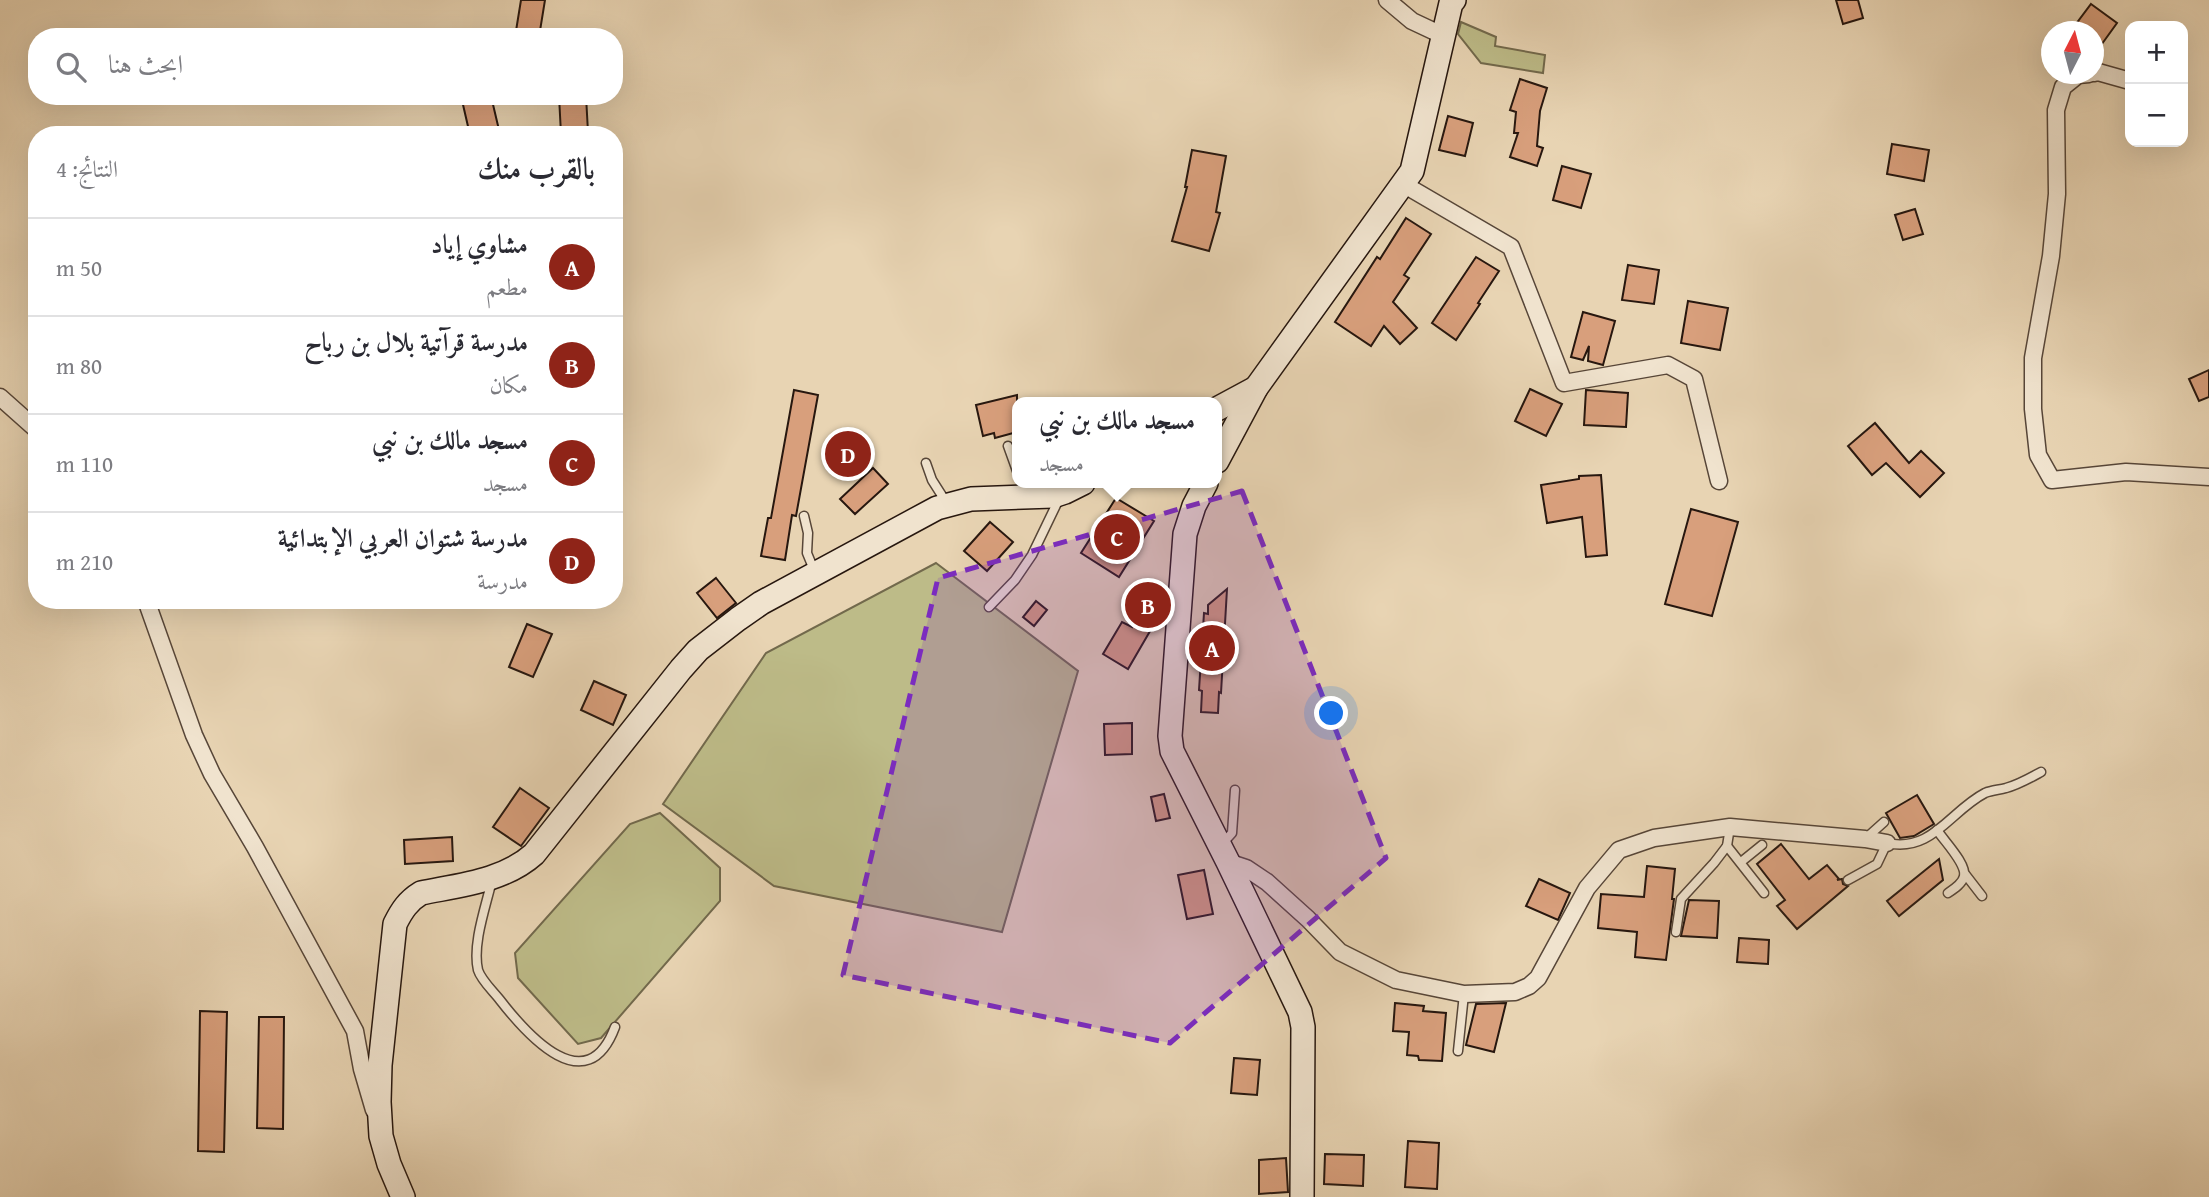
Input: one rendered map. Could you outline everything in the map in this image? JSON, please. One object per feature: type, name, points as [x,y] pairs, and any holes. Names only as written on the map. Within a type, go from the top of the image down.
[{"type":"street","points":[[1387,0],[1412,21],[1444,36]]},
{"type":"street","points":[[1222,452],[1256,388],[1412,171],[1451,3],[1454,0]]},
{"type":"street","points":[[2104,74],[2125,79]]},
{"type":"street","points":[[2067,84],[2063,87],[2056,110],[2057,194],[2051,256],[2033,358],[2033,409],[2038,455],[2052,480],[2126,472],[2209,477]]},
{"type":"street","points":[[1403,184],[1511,247],[1564,383],[1668,365],[1694,379],[1719,481]]},
{"type":"street","points":[[1222,406],[1256,388]]},
{"type":"street","points":[[0,397],[28,422]]},
{"type":"street","points":[[381,1136],[380,1065],[395,924],[410,900],[421,893],[493,877],[522,864],[534,854],[698,650],[761,603],[947,504],[1072,488]]},
{"type":"street","points":[[1203,488],[1185,534],[1170,736],[1172,751],[1300,1012],[1303,1027],[1302,1197]]},
{"type":"street","points":[[149,609],[194,735],[212,774],[355,1031],[362,1069],[389,1164],[403,1197]]},
{"type":"street","points":[[1224,854],[1267,883],[1340,952],[1396,980],[1464,995],[1516,992],[1538,978],[1587,888],[1619,850],[1654,838],[1730,827],[1887,843]]},
{"type":"lane","points":[[1008,446],[1012,457]]},
{"type":"lane","points":[[926,463],[932,480],[947,504]]},
{"type":"lane","points":[[989,607],[1015,580],[1072,488]]},
{"type":"lane","points":[[804,516],[808,533],[807,553],[816,573]]},
{"type":"lane","points":[[1848,880],[1877,864],[1887,843],[1905,846],[1914,844],[1937,830],[1977,797],[1988,791],[2007,788],[2041,772]]},
{"type":"lane","points":[[1224,854],[1232,834],[1235,790]]},
{"type":"lane","points":[[1865,839],[1884,822]]},
{"type":"lane","points":[[1676,932],[1681,899],[1727,846],[1730,827]]},
{"type":"lane","points":[[1937,830],[1963,866],[1965,874],[1964,880],[1948,893]]},
{"type":"lane","points":[[1741,862],[1762,845]]},
{"type":"lane","points":[[1727,846],[1764,893]]},
{"type":"lane","points":[[1965,874],[1982,896]]},
{"type":"lane","points":[[493,877],[476,951],[479,972],[514,1017],[538,1044],[562,1059],[582,1060],[596,1057],[610,1040],[615,1027]]},
{"type":"lane","points":[[1458,1051],[1464,995]]},
{"type":"highlighted area","points":[[1242,491],[1386,858],[1170,1043],[843,975],[938,578]]},
{"type":"shaded area","points":[[1461,22],[1496,37],[1495,46],[1545,55],[1543,73],[1481,63],[1458,34]]},
{"type":"shaded area","points":[[936,563],[1078,671],[1002,932],[774,886],[663,804],[766,653]]},
{"type":"shaded area","points":[[660,813],[720,868],[720,901],[601,1038],[578,1044],[518,978],[515,953],[630,824]]},
{"type":"building","points":[[521,0],[545,0],[540,28],[516,28]]},
{"type":"building","points":[[1836,0],[1858,0],[1863,18],[1843,24]]},
{"type":"building","points":[[2091,4],[2117,23],[2104,41],[2104,21],[2078,21]]},
{"type":"building","points":[[1520,79],[1547,88],[1540,111],[1537,146],[1543,148],[1537,166],[1510,157],[1518,133],[1514,133],[1516,112],[1510,110]]},
{"type":"building","points":[[463,105],[493,105],[498,126],[468,126]]},
{"type":"building","points":[[559,105],[586,105],[588,126],[561,126]]},
{"type":"building","points":[[1448,116],[1473,123],[1465,156],[1439,150]]},
{"type":"building","points":[[1892,144],[1929,150],[1924,181],[1887,174]]},
{"type":"building","points":[[1192,150],[1226,156],[1216,212],[1220,213],[1209,251],[1172,241],[1187,187]]},
{"type":"building","points":[[1562,166],[1591,174],[1581,208],[1553,200]]},
{"type":"building","points":[[1915,209],[1923,234],[1903,240],[1895,215]]},
{"type":"building","points":[[1406,218],[1431,234],[1404,275],[1409,278],[1393,302],[1417,328],[1400,344],[1384,326],[1371,346],[1335,322]]},
{"type":"building","points":[[1476,257],[1499,271],[1456,340],[1432,323]]},
{"type":"building","points":[[1628,265],[1659,270],[1654,304],[1622,300]]},
{"type":"building","points":[[1688,301],[1728,308],[1720,350],[1681,343]]},
{"type":"building","points":[[1583,312],[1615,321],[1603,365],[1588,361],[1589,346],[1583,360],[1571,357]]},
{"type":"building","points":[[2209,370],[2209,397],[2199,401],[2189,379]]},
{"type":"building","points":[[1530,389],[1562,404],[1546,436],[1515,421]]},
{"type":"building","points":[[794,390],[818,395],[796,516],[792,515],[785,560],[761,556],[768,518],[771,518]]},
{"type":"building","points":[[1586,390],[1628,393],[1626,427],[1584,425]]},
{"type":"building","points":[[1017,395],[1012,397],[1012,433],[995,438],[994,433],[983,436],[976,405]]},
{"type":"building","points":[[1875,423],[1909,463],[1921,451],[1944,473],[1920,497],[1886,463],[1872,475],[1848,446]]},
{"type":"building","points":[[873,468],[888,484],[855,514],[840,499]]},
{"type":"building","points":[[1601,475],[1607,555],[1586,557],[1582,517],[1547,523],[1541,485],[1579,479],[1579,476]]},
{"type":"building","points":[[1116,498],[1154,521],[1119,577],[1081,553]]},
{"type":"building","points":[[1691,509],[1738,522],[1712,616],[1665,604]]},
{"type":"building","points":[[990,522],[1013,542],[987,571],[964,551]]},
{"type":"building","points":[[716,578],[736,603],[717,618],[697,593]]},
{"type":"building","points":[[1137,584],[1164,587],[1159,626],[1153,626],[1128,669],[1103,654],[1122,622],[1132,627]]},
{"type":"building","points":[[1227,589],[1218,713],[1201,712],[1202,691],[1199,690],[1204,613],[1208,614],[1208,605]]},
{"type":"building","points":[[1036,601],[1047,610],[1034,626],[1023,617]]},
{"type":"building","points":[[527,624],[552,634],[533,677],[509,667]]},
{"type":"building","points":[[594,681],[626,695],[613,725],[581,710]]},
{"type":"building","points":[[1132,723],[1132,754],[1105,755],[1104,724]]},
{"type":"building","points":[[520,788],[549,808],[521,846],[493,827]]},
{"type":"building","points":[[1164,794],[1170,818],[1156,821],[1151,797]]},
{"type":"building","points":[[1917,795],[1934,824],[1914,836],[1900,838],[1886,813]]},
{"type":"building","points":[[452,837],[453,861],[405,864],[404,840]]},
{"type":"building","points":[[1781,844],[1809,879],[1827,865],[1839,879],[1837,880],[1842,879],[1843,884],[1848,886],[1797,929],[1777,906],[1785,900],[1757,864]]},
{"type":"building","points":[[1939,859],[1943,880],[1899,916],[1887,901]]},
{"type":"building","points":[[1647,866],[1675,869],[1666,960],[1635,957],[1637,932],[1598,928],[1601,894],[1644,897]]},
{"type":"building","points":[[1204,870],[1213,914],[1187,919],[1178,875]]},
{"type":"building","points":[[1539,879],[1570,893],[1558,920],[1526,906]]},
{"type":"building","points":[[1689,900],[1719,901],[1717,938],[1681,936]]},
{"type":"building","points":[[1739,938],[1769,940],[1768,964],[1737,962]]},
{"type":"building","points":[[1395,1003],[1424,1006],[1423,1011],[1446,1013],[1442,1061],[1419,1060],[1418,1056],[1407,1055],[1409,1032],[1393,1031]]},
{"type":"building","points":[[1506,1003],[1494,1052],[1466,1045],[1476,1004]]},
{"type":"building","points":[[200,1011],[227,1012],[224,1152],[198,1151]]},
{"type":"building","points":[[259,1017],[284,1017],[283,1129],[257,1128]]},
{"type":"building","points":[[1234,1058],[1260,1060],[1257,1095],[1231,1093]]},
{"type":"building","points":[[1408,1141],[1439,1143],[1437,1189],[1405,1187]]},
{"type":"building","points":[[1325,1154],[1364,1155],[1363,1186],[1324,1184]]},
{"type":"building","points":[[1286,1158],[1288,1192],[1259,1194],[1259,1160]]},
{"type":"place","name":"مدرسة شتوان العربي الإبتدائية","points":[[848,454]]},
{"type":"place","name":"مسجد مالك بن نبي","points":[[1117,537]]},
{"type":"place","name":"مدرسة قرآتية بلال بن رباح","points":[[1148,605]]},
{"type":"place","name":"مشاوي إياد","points":[[1212,648]]}]
